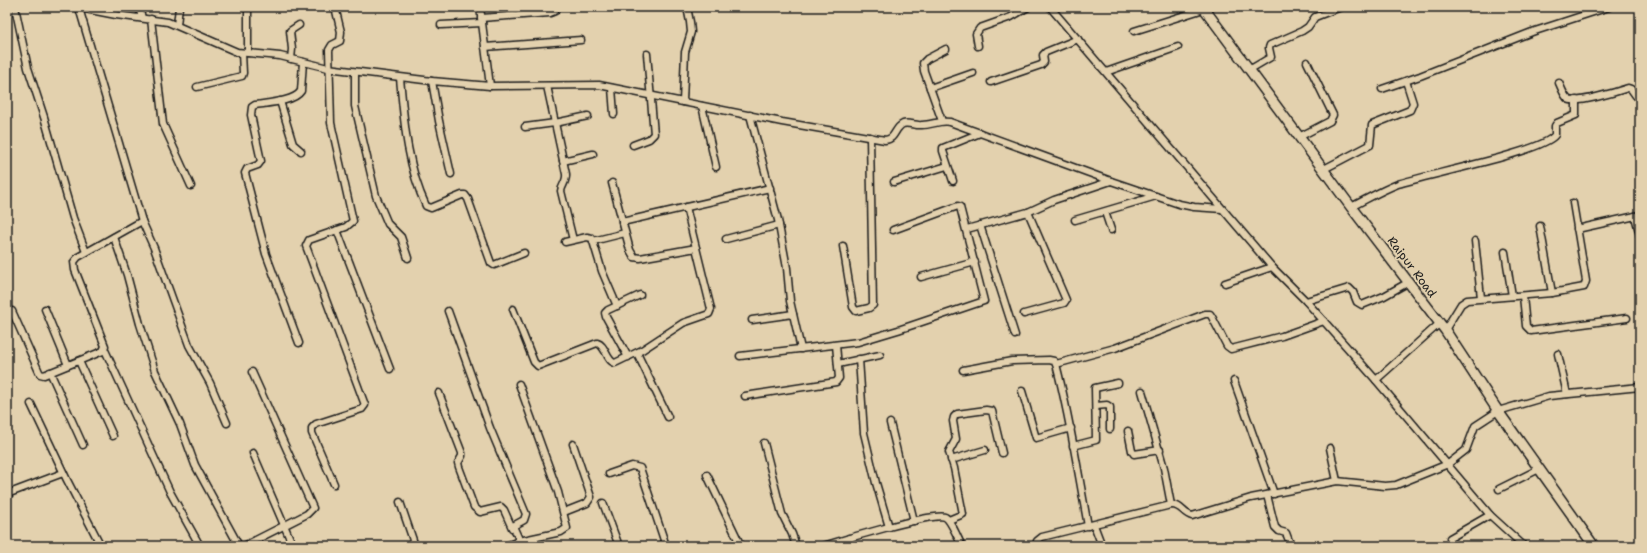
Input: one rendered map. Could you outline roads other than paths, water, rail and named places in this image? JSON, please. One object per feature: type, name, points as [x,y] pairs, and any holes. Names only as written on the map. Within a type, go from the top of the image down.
[{"type":"main road","name":"Raipur Road","points":[[1204,8],[1351,207],[1443,327],[1498,412],[1594,546]]},
{"type":"street","points":[[15,7],[28,68],[44,117],[73,218],[86,252]]},
{"type":"street","points":[[226,423],[210,383],[189,345],[154,248],[142,220],[77,7],[116,15],[151,19],[177,25],[225,47],[245,53],[267,54],[328,68],[400,78],[490,86],[591,85],[884,140],[890,139],[900,126],[905,124],[923,125],[942,121],[950,122],[1156,196],[1194,207],[1222,209]]},
{"type":"street","points":[[139,7],[142,18]]},
{"type":"street","points":[[177,25],[179,7]]},
{"type":"street","points":[[197,87],[241,77],[243,74],[248,7]]},
{"type":"street","points":[[334,484],[312,433],[312,428],[316,424],[362,408],[364,402],[324,298],[306,246],[309,240],[350,224],[353,218],[331,123],[328,68],[329,48],[338,42],[341,36],[336,7]]},
{"type":"street","points":[[480,7],[490,86]]},
{"type":"street","points":[[441,26],[550,13],[555,11],[556,7]]},
{"type":"street","points":[[683,102],[685,52],[691,32],[687,7]]},
{"type":"street","points":[[978,46],[976,34],[980,28],[1011,17],[1028,7]]},
{"type":"street","points":[[1050,7],[1272,267],[1306,301],[1376,380],[1490,515],[1524,546]]},
{"type":"street","points":[[1249,70],[1271,57],[1269,48],[1270,45],[1306,28],[1315,17],[1341,7]]},
{"type":"street","points":[[1382,89],[1532,32],[1609,7]]},
{"type":"street","points":[[1134,31],[1204,8]]},
{"type":"street","points":[[151,19],[163,124],[191,186]]},
{"type":"street","points":[[291,59],[292,49],[290,31],[299,25]]},
{"type":"street","points":[[991,82],[1041,65],[1044,62],[1043,55],[1046,52],[1078,39]]},
{"type":"street","points":[[485,47],[581,40]]},
{"type":"street","points":[[1106,72],[1178,48]]},
{"type":"street","points":[[942,121],[924,71],[923,63],[926,59],[946,49]]},
{"type":"street","points":[[632,145],[649,140],[653,136],[647,54]]},
{"type":"street","points":[[299,343],[266,254],[245,173],[247,169],[258,165],[261,161],[251,114],[252,107],[255,105],[280,101],[296,96],[300,93],[303,62]]},
{"type":"street","points":[[1300,137],[1330,120],[1333,115],[1307,62]]},
{"type":"street","points":[[355,72],[355,106],[376,196],[388,224],[401,238],[408,258]]},
{"type":"street","points":[[930,88],[973,73]]},
{"type":"street","points":[[400,78],[406,141],[416,179],[426,206],[430,208],[465,195],[491,263],[494,265],[524,253]]},
{"type":"street","points":[[432,81],[451,174]]},
{"type":"street","points":[[1324,169],[1370,145],[1372,125],[1410,110],[1413,103],[1406,81]]},
{"type":"street","points":[[1559,83],[1570,101],[1628,88],[1632,90],[1636,96],[1640,97]]},
{"type":"street","points":[[547,86],[567,177],[562,185],[561,191],[573,240]]},
{"type":"street","points":[[612,88],[614,114]]},
{"type":"street","points":[[1351,207],[1399,184],[1465,167],[1543,143],[1554,137],[1557,123],[1576,115],[1576,100]]},
{"type":"street","points":[[280,101],[293,144],[301,151]]},
{"type":"street","points":[[702,106],[716,167]]},
{"type":"street","points":[[525,127],[588,116]]},
{"type":"street","points":[[750,116],[779,225],[793,314],[801,349]]},
{"type":"street","points":[[952,181],[943,151],[944,147],[980,133]]},
{"type":"street","points":[[843,246],[853,307],[856,311],[870,308],[873,305],[870,137]]},
{"type":"street","points":[[563,161],[593,154]]},
{"type":"street","points":[[894,182],[947,166]]},
{"type":"street","points":[[967,229],[1028,212],[1054,200],[1111,181]]},
{"type":"street","points":[[612,183],[625,234],[634,257],[637,258],[696,248]]},
{"type":"street","points":[[622,222],[770,188]]},
{"type":"street","points":[[1075,220],[1156,196]]},
{"type":"street","points":[[1376,380],[1443,327],[1464,301],[1481,298],[1552,293],[1582,288],[1586,285],[1573,203]]},
{"type":"street","points":[[740,356],[858,342],[983,302],[985,299],[961,208],[958,206],[893,230]]},
{"type":"street","points":[[514,309],[534,362],[540,366],[597,343],[601,344],[612,363],[615,363],[637,353],[680,325],[711,312],[686,207]]},
{"type":"street","points":[[1024,314],[1066,301],[1028,212]]},
{"type":"street","points":[[1105,212],[1111,230]]},
{"type":"street","points":[[1577,229],[1637,215],[1640,236]]},
{"type":"street","points":[[142,220],[86,252],[75,260],[74,265],[105,346],[104,350],[182,516],[200,546]]},
{"type":"street","points":[[726,239],[779,225]]},
{"type":"street","points":[[980,225],[1015,335]]},
{"type":"street","points":[[1540,226],[1552,293]]},
{"type":"street","points":[[337,230],[390,369]]},
{"type":"street","points":[[593,241],[625,234]]},
{"type":"street","points":[[114,237],[127,275],[140,324],[155,371],[180,424],[195,465],[239,546]]},
{"type":"street","points":[[565,242],[590,237],[593,241],[602,271],[617,306]]},
{"type":"street","points":[[1475,241],[1481,298]]},
{"type":"street","points":[[1505,252],[1512,296]]},
{"type":"street","points":[[921,276],[975,262]]},
{"type":"street","points":[[1226,283],[1272,267]]},
{"type":"street","points":[[1306,301],[1349,288],[1353,292],[1358,303],[1362,305],[1384,296],[1409,282]]},
{"type":"street","points":[[628,357],[606,314],[608,310],[640,295]]},
{"type":"street","points":[[1523,296],[1526,326],[1531,331],[1627,318]]},
{"type":"street","points":[[45,309],[68,365]]},
{"type":"street","points":[[12,311],[39,373],[42,375],[80,361],[104,350]]},
{"type":"street","points":[[448,311],[490,428],[526,514],[526,519],[515,524],[512,528]]},
{"type":"street","points":[[752,320],[793,314]]},
{"type":"street","points":[[1056,364],[1115,348],[1205,314],[1210,314],[1227,346],[1231,349],[1282,336],[1324,321]]},
{"type":"street","points":[[745,396],[834,383],[838,381],[836,345]]},
{"type":"street","points":[[637,353],[668,417]]},
{"type":"street","points":[[1558,354],[1567,394]]},
{"type":"street","points":[[838,364],[880,355]]},
{"type":"street","points":[[859,359],[864,433],[889,527]]},
{"type":"street","points":[[963,370],[1012,361],[1049,360],[1056,364],[1067,405],[1073,446],[1091,526],[1102,546]]},
{"type":"street","points":[[80,361],[113,436]]},
{"type":"street","points":[[50,372],[83,446]]},
{"type":"street","points":[[244,546],[312,510],[312,506],[252,372]]},
{"type":"street","points":[[1234,381],[1270,495],[1275,527],[1279,531],[1286,533],[1291,546]]},
{"type":"street","points":[[1073,446],[1095,440],[1097,438],[1095,388],[1118,383]]},
{"type":"street","points":[[506,546],[566,530],[567,525],[558,492],[518,384]]},
{"type":"street","points":[[1036,546],[1037,541],[1042,537],[1171,505],[1178,505],[1189,516],[1192,516],[1236,502],[1337,481],[1389,486],[1448,464],[1466,450],[1474,426],[1498,412],[1549,396],[1640,389]]},
{"type":"street","points":[[1022,391],[1036,438],[1071,428]]},
{"type":"street","points":[[1142,391],[1160,450],[1171,505]]},
{"type":"street","points":[[439,393],[462,453],[458,465],[474,508],[480,512],[501,507],[504,510],[520,543]]},
{"type":"street","points":[[31,404],[63,472],[101,546]]},
{"type":"street","points":[[1096,406],[1110,407],[1110,428]]},
{"type":"street","points":[[949,520],[962,516],[963,514],[949,450],[956,441],[957,437],[953,422],[954,417],[957,414],[986,410],[993,412],[1002,453]]},
{"type":"street","points":[[890,423],[914,521]]},
{"type":"street","points":[[1128,431],[1134,454],[1160,450]]},
{"type":"street","points":[[764,443],[782,514],[796,546]]},
{"type":"street","points":[[564,512],[584,505],[591,499],[591,494],[573,444]]},
{"type":"street","points":[[1330,448],[1337,481]]},
{"type":"street","points":[[951,460],[985,450]]},
{"type":"street","points":[[253,453],[294,546]]},
{"type":"street","points":[[609,474],[632,466],[640,468],[666,546]]},
{"type":"street","points":[[1498,489],[1539,469]]},
{"type":"street","points":[[7,494],[63,472]]},
{"type":"street","points":[[707,475],[741,546]]},
{"type":"street","points":[[400,502],[415,546]]},
{"type":"street","points":[[603,503],[619,546]]},
{"type":"street","points":[[1450,538],[1490,515]]},
{"type":"street","points":[[822,546],[889,527],[940,516],[949,520],[962,546]]},
{"type":"street","points":[[849,538],[852,546]]}]
